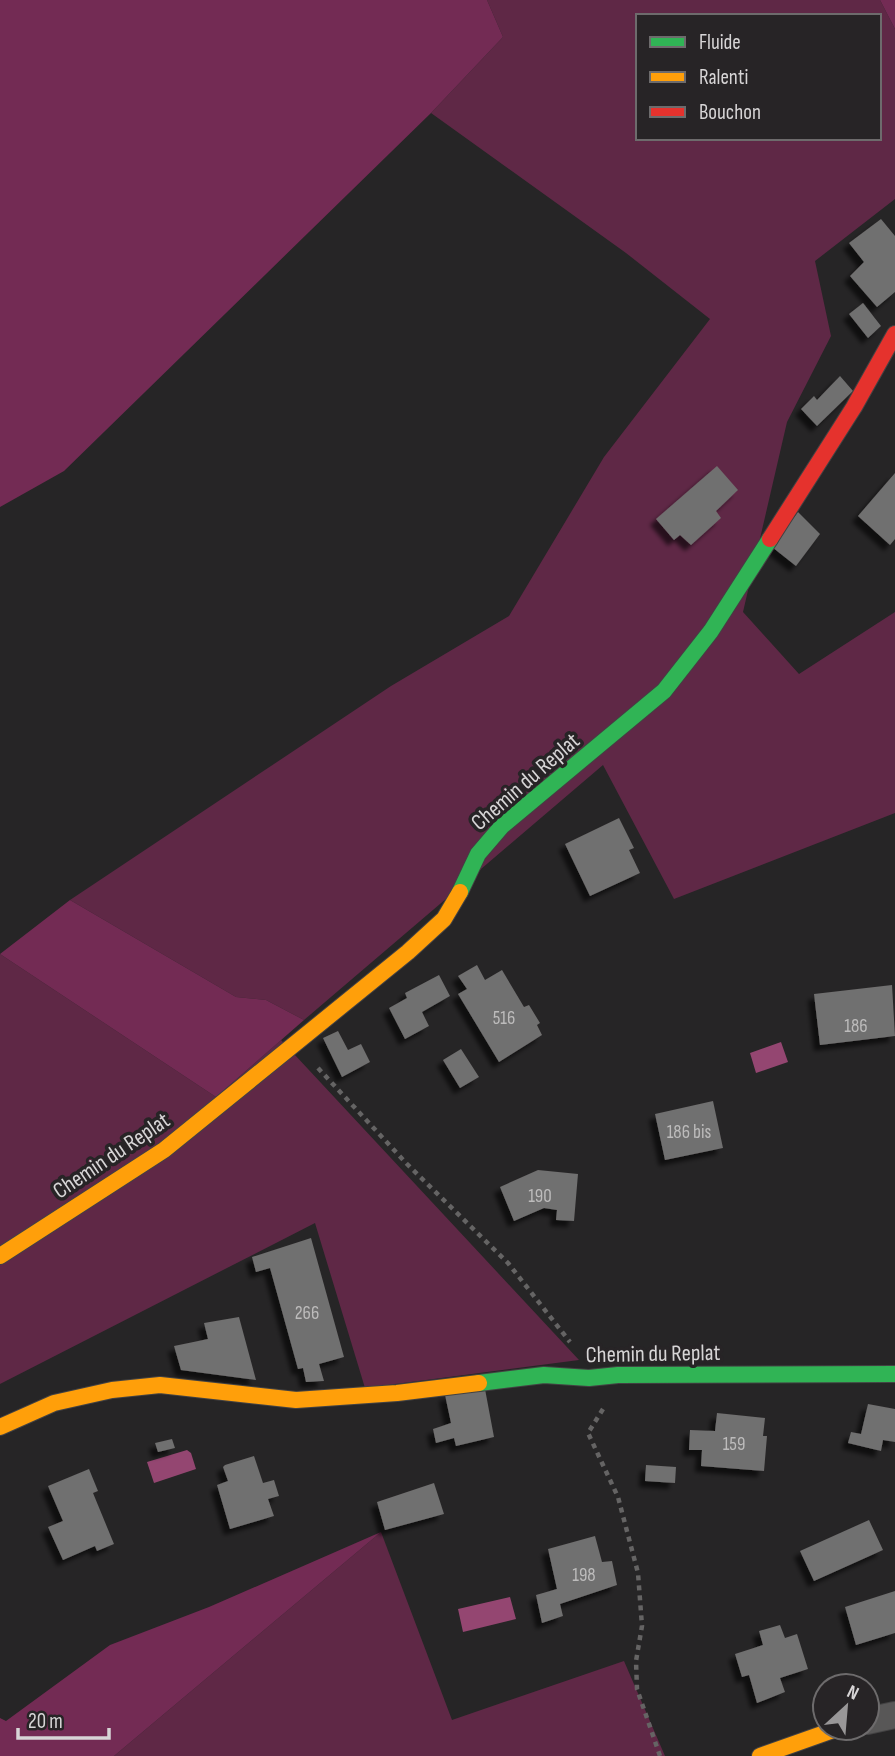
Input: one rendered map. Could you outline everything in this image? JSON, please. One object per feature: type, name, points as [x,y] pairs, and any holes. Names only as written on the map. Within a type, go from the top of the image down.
[{"type":"street","name":"Chemin du Replat","points":[[0,1256],[164,1150],[408,952],[444,919],[457,900],[478,854],[502,826],[664,691],[685,667],[710,633],[832,444],[895,334]]},
{"type":"street","name":"Chemin du Replat","points":[[0,1427],[54,1403],[112,1390],[160,1385],[296,1400],[397,1393],[544,1375],[589,1378],[618,1375],[895,1374]]},
{"type":"street","points":[[760,1756],[811,1738]]},
{"type":"shaded area","points":[[0,0],[487,0],[503,37],[431,113],[64,471],[0,507]]},
{"type":"shaded area","points":[[487,0],[880,0],[895,29],[895,199],[815,261],[831,336],[787,422],[743,612],[799,674],[895,612],[895,813],[674,899],[603,765],[304,1020],[266,1000],[236,997],[70,900],[391,686],[509,616],[604,457],[710,319],[626,253],[431,113],[503,37]]},
{"type":"shaded area","points":[[880,0],[895,0],[895,29]]},
{"type":"shaded area","points":[[70,900],[236,997],[266,1000],[304,1020],[216,1097],[0,954]]},
{"type":"shaded area","points":[[0,954],[216,1097],[281,1040],[579,1360],[365,1388],[315,1223],[0,1384]]},
{"type":"shaded area","points":[[781,1042],[788,1062],[756,1073],[750,1053]]},
{"type":"shaded area","points":[[187,1450],[191,1453],[196,1469],[154,1483],[147,1462]]},
{"type":"shaded area","points":[[381,1532],[452,1720],[624,1661],[665,1756],[114,1756]]},
{"type":"shaded area","points":[[381,1532],[114,1756],[0,1756],[0,1718],[6,1721],[110,1645],[209,1607]]},
{"type":"shaded area","points":[[510,1597],[516,1619],[463,1632],[458,1609]]},
{"type":"building","points":[[881,219],[895,236],[895,292],[877,307],[850,276],[864,262],[849,243]]},
{"type":"building","points":[[863,303],[881,326],[868,338],[849,314]]},
{"type":"building","points":[[840,376],[853,391],[817,426],[801,409],[814,396],[817,400]]},
{"type":"building","points":[[717,466],[738,490],[716,511],[721,518],[691,545],[680,535],[674,540],[656,519]]},
{"type":"building","points":[[895,473],[895,539],[890,545],[858,516]]},
{"type":"building","points":[[798,512],[820,534],[796,566],[772,547]]},
{"type":"building","points":[[619,818],[634,848],[629,850],[640,873],[590,896],[565,844]]},
{"type":"building","points":[[477,965],[485,980],[502,970],[524,1007],[529,1005],[540,1023],[537,1025],[542,1035],[499,1062],[458,994],[467,989],[458,976]]},
{"type":"building","points":[[439,975],[450,996],[422,1012],[429,1026],[405,1039],[389,1008],[407,998],[405,993]]},
{"type":"building","points":[[892,985],[895,1036],[820,1045],[814,994]]},
{"type":"building","points":[[338,1031],[348,1050],[361,1044],[370,1062],[342,1077],[323,1038]]},
{"type":"building","points":[[461,1049],[479,1077],[460,1088],[443,1060]]},
{"type":"building","points":[[713,1101],[723,1148],[665,1160],[655,1114]]},
{"type":"building","points":[[538,1170],[578,1174],[574,1221],[556,1220],[557,1210],[544,1208],[514,1221],[500,1187]]},
{"type":"building","points":[[311,1238],[344,1357],[319,1364],[324,1381],[306,1382],[303,1368],[298,1369],[270,1268],[256,1272],[252,1257]]},
{"type":"building","points":[[239,1317],[256,1380],[181,1370],[174,1346],[208,1339],[204,1323]]},
{"type":"building","points":[[485,1389],[494,1437],[456,1446],[454,1438],[436,1443],[433,1429],[451,1423],[445,1395]]},
{"type":"building","points":[[868,1404],[895,1409],[895,1442],[883,1440],[881,1451],[848,1443],[851,1432],[861,1434]]},
{"type":"building","points":[[717,1413],[765,1418],[763,1436],[767,1436],[764,1471],[701,1466],[702,1450],[689,1450],[690,1430],[715,1431]]},
{"type":"building","points":[[172,1439],[175,1448],[158,1452],[155,1443]]},
{"type":"building","points":[[254,1456],[263,1483],[274,1480],[279,1496],[268,1499],[274,1516],[230,1529],[217,1485],[228,1481],[223,1467],[225,1465]]},
{"type":"building","points":[[646,1465],[676,1467],[675,1483],[645,1481]]},
{"type":"building","points":[[89,1469],[98,1491],[93,1493],[114,1544],[97,1551],[95,1546],[63,1560],[48,1527],[63,1521],[48,1486]]},
{"type":"building","points":[[434,1483],[444,1514],[385,1530],[377,1502]]},
{"type":"building","points":[[869,1520],[883,1550],[814,1581],[800,1551]]},
{"type":"building","points":[[595,1536],[602,1562],[612,1561],[617,1585],[560,1604],[563,1616],[542,1623],[536,1595],[557,1589],[548,1549]]},
{"type":"building","points":[[895,1591],[895,1633],[856,1645],[845,1607]]},
{"type":"building","points":[[780,1625],[785,1638],[797,1634],[808,1669],[780,1678],[785,1692],[757,1703],[749,1675],[742,1677],[735,1654],[763,1645],[759,1631]]},
{"type":"traffic: fast","points":[[460,892],[478,854],[502,826],[664,691],[711,631],[770,539]]},
{"type":"traffic: fast","points":[[479,1383],[544,1375],[589,1378],[618,1375],[895,1374]]},
{"type":"traffic: slow","points":[[0,1256],[164,1150],[408,952],[444,919],[460,892]]},
{"type":"traffic: slow","points":[[0,1427],[54,1403],[112,1390],[160,1385],[296,1400],[397,1393],[479,1383]]},
{"type":"traffic: slow","points":[[760,1756],[811,1738]]},
{"type":"traffic: jam","points":[[770,539],[854,407],[895,334]]}]
